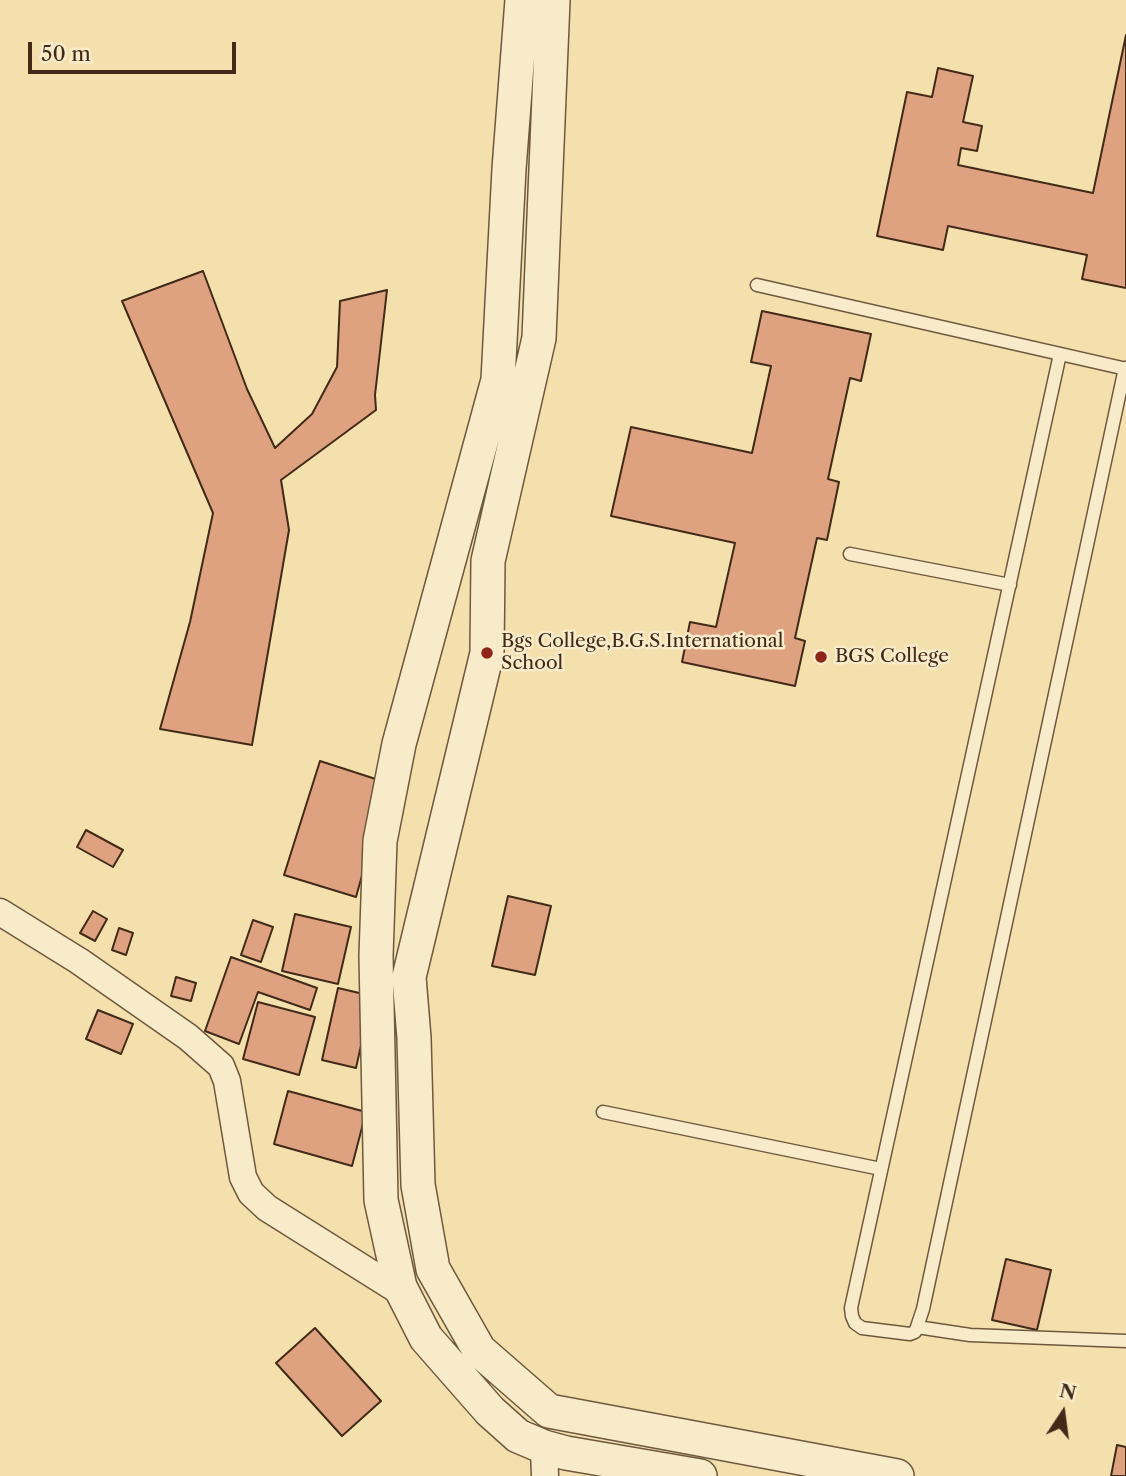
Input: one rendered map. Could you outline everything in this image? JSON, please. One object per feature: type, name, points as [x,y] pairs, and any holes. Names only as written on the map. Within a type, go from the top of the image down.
[{"type":"street","points":[[522,0],[498,380],[399,744],[380,841],[376,968],[381,1200],[400,1287],[426,1338],[490,1411],[544,1461],[566,1453],[700,1476]]},
{"type":"street","points":[[553,0],[539,338],[488,561],[487,653],[409,977],[414,1038],[418,1185],[433,1269],[479,1350],[549,1411],[897,1476]]},
{"type":"street","points":[[507,209],[544,212]]},
{"type":"street","points":[[0,912],[79,961],[177,1029],[221,1066],[227,1081],[243,1177],[251,1193],[267,1208],[404,1294]]},
{"type":"lane","points":[[757,285],[1060,354],[1125,369],[917,1327],[915,1332],[910,1334],[862,1328],[855,1323],[851,1308],[1060,354]]},
{"type":"lane","points":[[850,554],[1010,585]]},
{"type":"lane","points":[[603,1112],[881,1169]]},
{"type":"lane","points":[[917,1327],[970,1335],[1126,1341]]},
{"type":"building","points":[[1126,35],[1126,288],[1082,279],[1087,255],[948,226],[943,250],[877,236],[907,92],[932,97],[938,68],[973,76],[963,122],[982,126],[977,151],[961,148],[958,165],[1093,193]]},
{"type":"building","points":[[203,271],[247,389],[275,448],[312,414],[337,367],[340,301],[387,290],[375,395],[376,410],[281,480],[289,530],[252,745],[160,729],[190,622],[213,513],[122,301]]},
{"type":"building","points":[[762,311],[871,334],[861,381],[850,378],[828,479],[839,482],[827,540],[817,538],[795,638],[805,641],[795,686],[682,662],[690,622],[716,627],[735,543],[611,516],[631,427],[752,453],[771,366],[751,362]]},
{"type":"building","points":[[320,761],[388,783],[356,897],[284,875]]},
{"type":"building","points":[[86,830],[123,850],[113,867],[77,847]]},
{"type":"building","points":[[508,896],[551,906],[535,975],[492,966]]},
{"type":"building","points":[[93,911],[107,919],[95,941],[80,933]]},
{"type":"building","points":[[295,914],[351,927],[338,984],[282,971]]},
{"type":"building","points":[[253,920],[273,927],[261,962],[241,955]]},
{"type":"building","points":[[119,928],[133,933],[126,955],[112,950]]},
{"type":"building","points":[[231,957],[317,988],[310,1010],[258,992],[239,1044],[205,1031]]},
{"type":"building","points":[[176,977],[196,983],[191,1001],[171,996]]},
{"type":"building","points":[[338,988],[372,996],[356,1068],[322,1060]]},
{"type":"building","points":[[258,1002],[315,1017],[299,1075],[243,1059]]},
{"type":"building","points":[[98,1010],[133,1024],[121,1054],[86,1039]]},
{"type":"building","points":[[288,1091],[366,1112],[352,1166],[274,1144]]},
{"type":"building","points":[[1006,1259],[1051,1270],[1037,1330],[992,1320]]},
{"type":"building","points":[[315,1328],[381,1401],[342,1436],[276,1363]]},
{"type":"building","points":[[1117,1445],[1126,1447],[1126,1476],[1111,1476]]},
{"type":"place","name":"Bgs College,B.G.S.International School","points":[[487,653]]},
{"type":"place","name":"BGS College","points":[[821,657]]}]
